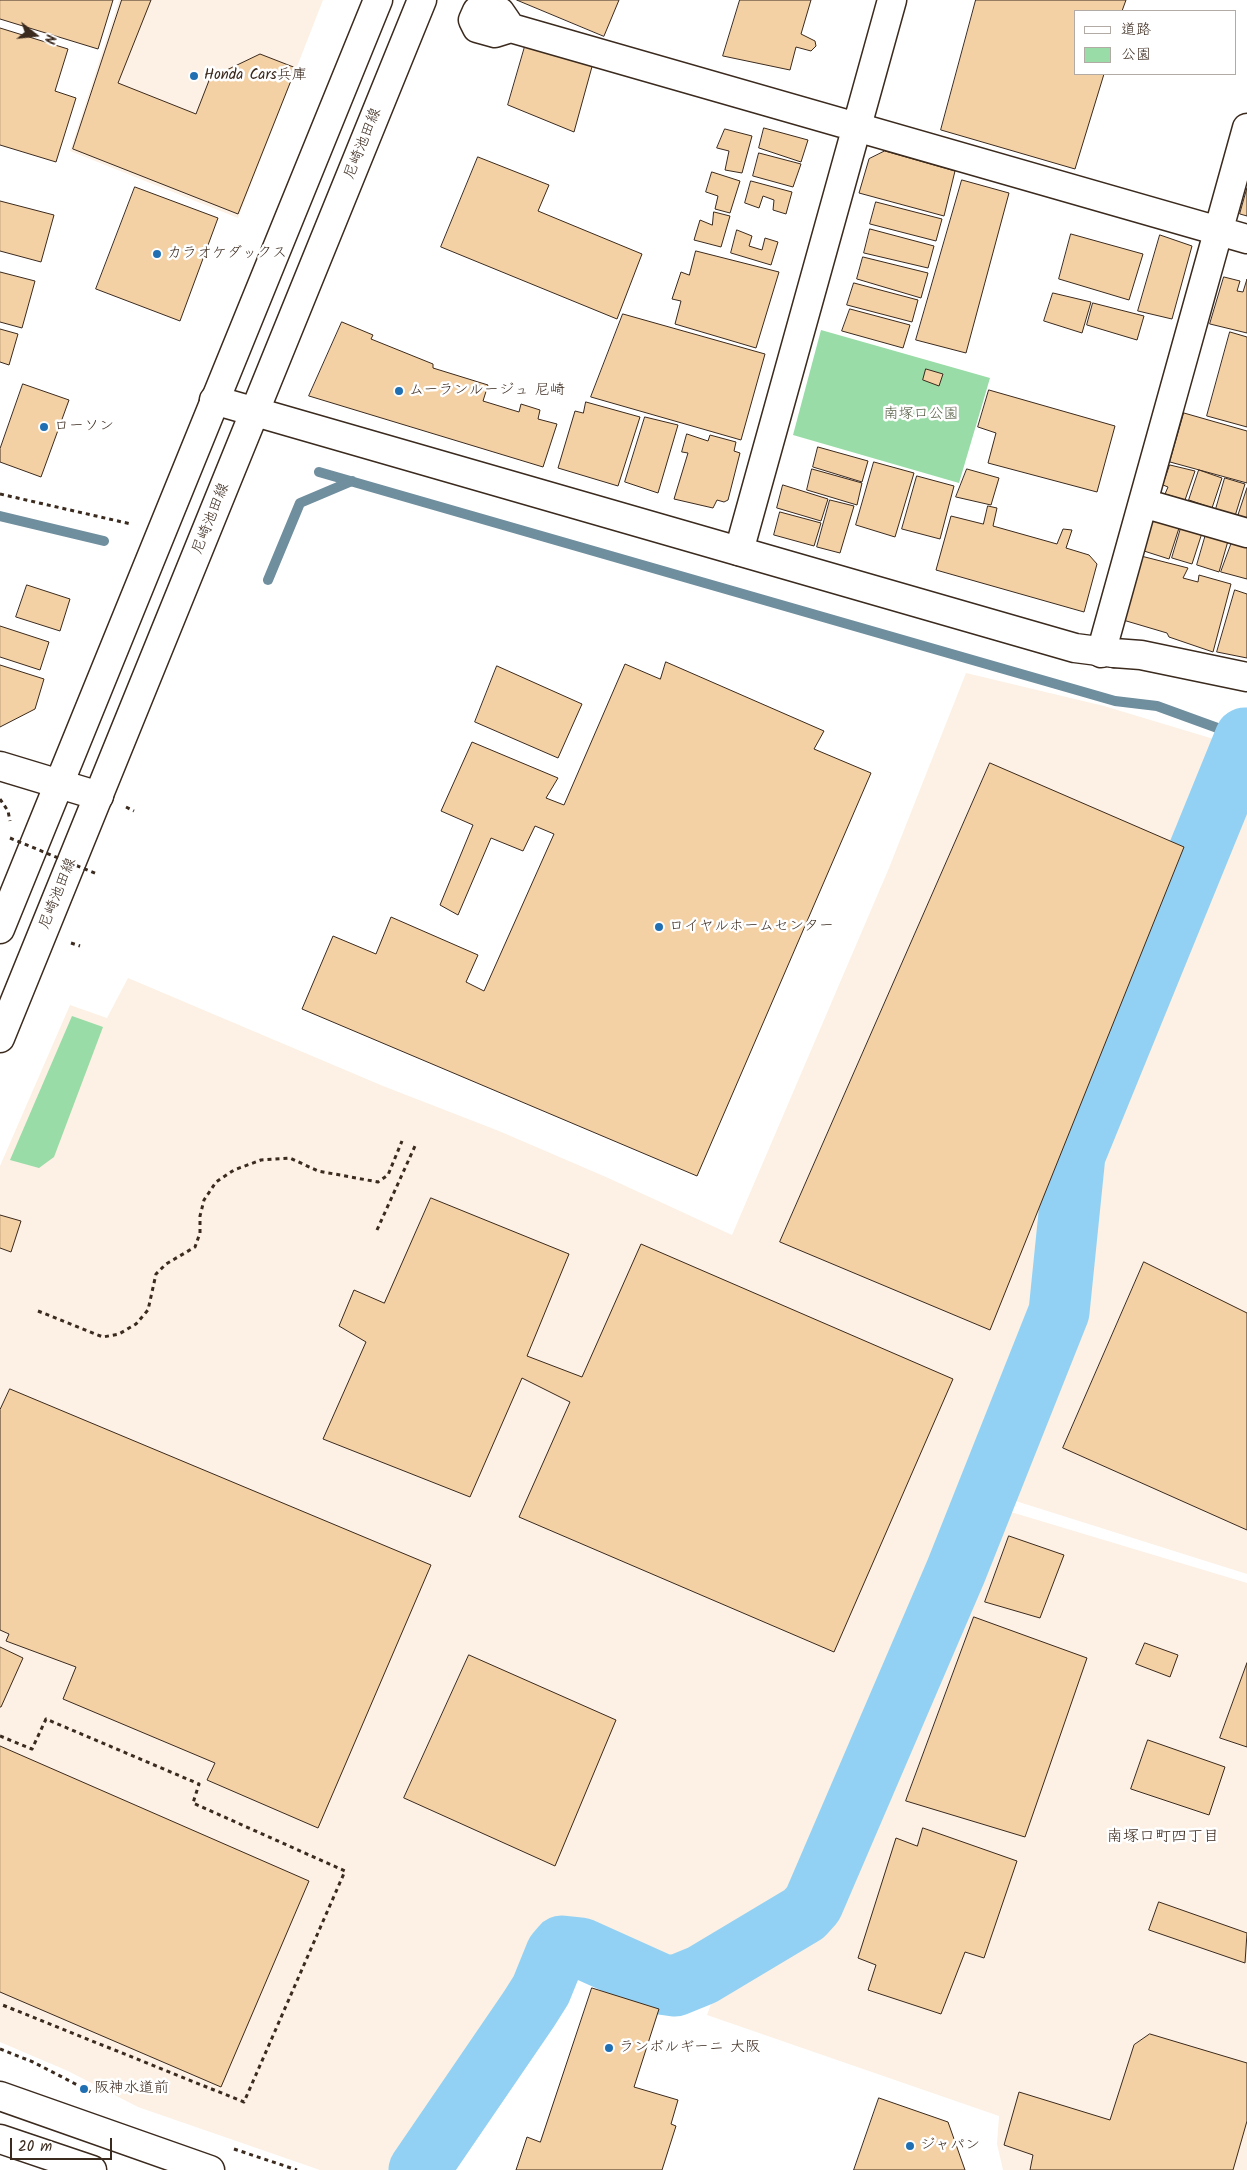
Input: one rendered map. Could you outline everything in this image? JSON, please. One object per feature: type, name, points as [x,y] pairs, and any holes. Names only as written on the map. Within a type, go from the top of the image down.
[{"type":"street","points":[[0,929],[378,0]]},
{"type":"street","name":"尼崎池田線","points":[[0,1038],[422,0]]},
{"type":"street","points":[[739,551],[892,0]]},
{"type":"street","points":[[511,28],[1247,239]]},
{"type":"street","points":[[1108,653],[1143,504],[1247,128]]},
{"type":"street","points":[[214,400],[1075,648],[1141,655],[1247,677]]},
{"type":"street","points":[[1143,504],[1247,533]]},
{"type":"street","points":[[0,766],[99,796]]},
{"type":"street","points":[[0,2096],[210,2170]]},
{"type":"street","points":[[0,2139],[92,2170]]},
{"type":"path","points":[[0,494],[161,531]]},
{"type":"path","points":[[0,799],[8,812],[12,828]]},
{"type":"path","points":[[11,833],[10,838],[97,874]]},
{"type":"path","points":[[38,1312],[103,1337],[119,1334],[136,1324],[148,1310],[156,1274],[166,1264],[195,1247],[200,1233],[200,1216],[204,1200],[216,1182],[234,1170],[261,1160],[290,1158],[318,1171],[378,1182],[388,1174],[402,1142]]},
{"type":"path","points":[[376,1230],[415,1146]]},
{"type":"path","points":[[0,1736],[32,1749],[46,1719],[199,1784],[193,1803],[345,1870],[244,2102],[0,2004]]},
{"type":"shaded area","name":"Honda Cars兵庫","points":[[119,0],[323,0],[238,218],[70,151]]},
{"type":"shaded area","points":[[966,673],[1104,706],[1247,749],[1247,1574],[984,1491],[903,1672],[805,1905],[706,1969],[669,1981],[574,1942],[557,1941],[536,1988],[404,2170],[320,2170],[138,2107],[68,2071],[0,2042],[0,1166],[70,1005],[107,1018],[128,978],[383,1086],[499,1131],[606,1177],[732,1235],[889,868]]},
{"type":"shaded area","points":[[991,1506],[1247,1583],[1247,2170],[1003,2170],[997,2144],[999,2116],[707,2015],[723,1971],[801,1928],[830,1886]]},
{"type":"green space","name":"南塚口公園","points":[[821,330],[990,378],[959,483],[793,435]]},
{"type":"green space","points":[[72,1016],[103,1027],[54,1157],[39,1168],[10,1160]]},
{"type":"building","points":[[0,0],[113,0],[98,49],[0,19]]},
{"type":"building","points":[[122,0],[151,0],[118,83],[196,114],[210,78],[260,54],[296,68],[238,214],[73,149]]},
{"type":"building","points":[[517,0],[619,0],[604,36]]},
{"type":"building","points":[[740,0],[811,0],[801,34],[815,41],[816,46],[811,51],[796,47],[790,70],[723,56]]},
{"type":"building","points":[[976,0],[1126,0],[1122,10],[1074,10],[1074,75],[1104,75],[1075,169],[941,130]]},
{"type":"building","points":[[0,28],[68,49],[55,91],[76,98],[56,162],[0,145]]},
{"type":"building","points":[[526,43],[593,63],[574,132],[508,105]]},
{"type":"building","points":[[764,128],[808,140],[801,162],[759,148]]},
{"type":"building","points":[[725,129],[752,136],[742,173],[725,170],[729,151],[717,148]]},
{"type":"building","points":[[885,151],[955,171],[944,216],[859,193],[869,159]]},
{"type":"building","points":[[759,153],[801,164],[793,187],[753,176]]},
{"type":"building","points":[[478,157],[549,185],[538,211],[642,254],[617,319],[441,247]]},
{"type":"building","points":[[712,172],[740,181],[730,213],[715,209],[718,196],[706,192]]},
{"type":"building","points":[[962,180],[1009,193],[966,353],[916,340]]},
{"type":"building","points":[[751,181],[792,192],[786,214],[773,210],[774,200],[763,196],[759,208],[745,203]]},
{"type":"building","name":"カラオケダックス","points":[[135,187],[218,218],[180,321],[96,289]]},
{"type":"building","points":[[1247,188],[1247,216],[1240,214]]},
{"type":"building","points":[[0,201],[54,215],[41,262],[0,251]]},
{"type":"building","points":[[876,202],[942,219],[936,241],[870,224]]},
{"type":"building","points":[[714,212],[730,216],[721,247],[694,240],[700,220],[712,225]]},
{"type":"building","points":[[870,229],[934,246],[928,268],[864,253]]},
{"type":"building","points":[[737,230],[752,236],[749,246],[762,250],[765,238],[778,242],[771,265],[731,253]]},
{"type":"building","points":[[1071,234],[1143,254],[1129,300],[1059,279]]},
{"type":"building","points":[[1160,235],[1192,246],[1172,319],[1138,311]]},
{"type":"building","points":[[696,251],[779,272],[756,348],[675,324],[681,301],[672,299],[681,272],[689,275]]},
{"type":"building","points":[[863,257],[928,273],[921,298],[857,279]]},
{"type":"building","points":[[0,272],[35,281],[22,328],[0,322]]},
{"type":"building","points":[[1224,277],[1240,281],[1237,291],[1243,292],[1247,279],[1247,333],[1210,324]]},
{"type":"building","points":[[854,283],[918,300],[912,322],[847,305]]},
{"type":"building","points":[[1053,293],[1091,302],[1082,333],[1044,321]]},
{"type":"building","points":[[1093,303],[1144,316],[1137,340],[1087,325]]},
{"type":"building","points":[[850,309],[910,325],[903,348],[842,331]]},
{"type":"building","points":[[623,314],[765,354],[741,440],[591,397]]},
{"type":"building","name":"ムーランルージュ 尼崎","points":[[342,322],[373,335],[371,339],[433,364],[433,368],[488,385],[483,401],[519,412],[521,404],[540,410],[538,419],[557,424],[543,467],[309,396]]},
{"type":"building","points":[[0,329],[18,334],[9,365],[0,362]]},
{"type":"building","points":[[1230,332],[1247,337],[1247,427],[1207,416]]},
{"type":"building","points":[[926,369],[943,374],[939,386],[923,380]]},
{"type":"building","points":[[23,384],[69,400],[41,477],[0,462],[0,449]]},
{"type":"building","points":[[989,390],[1115,426],[1097,492],[988,463],[996,433],[978,427]]},
{"type":"building","points":[[586,402],[640,417],[618,486],[558,468],[575,411],[583,413]]},
{"type":"building","points":[[1184,413],[1247,431],[1247,483],[1170,462]]},
{"type":"building","points":[[645,417],[678,425],[658,493],[625,482]]},
{"type":"building","points":[[687,434],[708,441],[710,435],[736,442],[734,451],[740,453],[728,500],[724,502],[717,500],[713,508],[674,499],[688,453],[682,452]]},
{"type":"building","points":[[818,447],[868,461],[862,482],[813,467]]},
{"type":"building","points":[[874,462],[914,473],[895,537],[856,525]]},
{"type":"building","points":[[1170,465],[1195,471],[1185,500],[1165,494],[1168,487],[1163,485]]},
{"type":"building","points":[[812,469],[862,483],[857,505],[807,490]]},
{"type":"building","points":[[967,469],[999,478],[991,505],[956,497]]},
{"type":"building","points":[[1199,470],[1222,478],[1212,508],[1189,500]]},
{"type":"building","points":[[917,476],[954,486],[940,539],[902,529]]},
{"type":"building","points":[[1225,478],[1245,484],[1235,516],[1216,509]]},
{"type":"building","points":[[783,485],[828,499],[821,521],[777,508]]},
{"type":"building","points":[[1247,488],[1247,519],[1238,516]]},
{"type":"building","points":[[830,500],[854,506],[840,553],[817,547]]},
{"type":"building","points":[[988,506],[997,508],[993,526],[1057,544],[1063,529],[1072,530],[1066,548],[1089,555],[1097,564],[1084,612],[936,570],[951,516],[983,524]]},
{"type":"building","points":[[780,512],[821,523],[814,546],[774,535]]},
{"type":"building","points":[[1153,521],[1179,528],[1169,559],[1144,551]]},
{"type":"building","points":[[1181,528],[1202,533],[1192,564],[1172,558]]},
{"type":"building","points":[[1206,534],[1228,541],[1219,572],[1197,565]]},
{"type":"building","points":[[1232,542],[1247,546],[1247,579],[1221,572]]},
{"type":"building","points":[[1141,556],[1188,568],[1183,578],[1198,582],[1199,575],[1231,584],[1213,652],[1169,637],[1167,633],[1123,620]]},
{"type":"building","points":[[27,585],[70,599],[60,631],[16,617]]},
{"type":"building","points":[[1235,590],[1247,594],[1247,658],[1217,652]]},
{"type":"building","points":[[0,626],[49,642],[40,670],[0,657]]},
{"type":"building","name":"ロイヤルホームセンター","points":[[666,662],[824,731],[814,749],[871,773],[697,1176],[302,1009],[333,936],[376,954],[391,917],[478,955],[466,982],[484,991],[554,834],[535,826],[523,851],[491,838],[458,915],[440,905],[473,825],[441,811],[472,742],[558,778],[546,798],[564,805],[625,664],[660,679]]},
{"type":"building","points":[[0,665],[44,679],[35,709],[0,727]]},
{"type":"building","points":[[497,666],[582,704],[558,758],[475,722]]},
{"type":"building","points":[[990,763],[1184,847],[990,1330],[780,1242]]},
{"type":"building","points":[[431,1198],[569,1254],[527,1356],[582,1377],[641,1244],[953,1379],[834,1652],[519,1517],[570,1402],[522,1378],[470,1497],[323,1439],[366,1342],[339,1326],[354,1290],[384,1303]]},
{"type":"building","points":[[0,1215],[21,1221],[11,1252],[0,1248]]},
{"type":"building","points":[[1144,1262],[1247,1313],[1247,1530],[1063,1448]]},
{"type":"building","points":[[10,1389],[431,1565],[318,1828],[207,1780],[215,1763],[63,1699],[76,1667],[6,1641],[9,1634],[0,1630],[0,1410]]},
{"type":"building","points":[[1009,1536],[1064,1555],[1040,1618],[985,1602]]},
{"type":"building","points":[[974,1617],[1087,1658],[1025,1837],[906,1801]]},
{"type":"building","points":[[1145,1643],[1178,1655],[1170,1677],[1136,1664]]},
{"type":"building","points":[[0,1647],[23,1658],[1,1707],[0,1707]]},
{"type":"building","points":[[469,1655],[616,1720],[555,1866],[404,1798]]},
{"type":"building","points":[[1247,1663],[1247,1747],[1220,1738]]},
{"type":"building","points":[[1148,1740],[1225,1767],[1209,1815],[1131,1789]]},
{"type":"building","points":[[0,1746],[309,1881],[221,2087],[0,1992]]},
{"type":"building","points":[[923,1828],[1017,1861],[984,1958],[965,1952],[941,2014],[868,1990],[876,1965],[858,1958],[896,1838],[917,1846]]},
{"type":"building","points":[[1159,1902],[1247,1933],[1245,1963],[1149,1930]]},
{"type":"building","name":"ランボルギーニ 大阪","points":[[592,1988],[659,2009],[634,2087],[678,2100],[671,2124],[676,2126],[662,2170],[516,2170],[527,2137],[540,2142]]},
{"type":"building","points":[[1150,2034],[1247,2063],[1247,2121],[1233,2170],[1030,2170],[1033,2155],[1004,2145],[1019,2092],[1110,2120],[1134,2045]]},
{"type":"building","name":"ジャパン","points":[[879,2098],[948,2122],[965,2170],[854,2170]]},
{"type":"waterway","points":[[319,472],[1115,701],[1157,706],[1245,738]]},
{"type":"waterway","points":[[268,580],[300,503],[352,481]]},
{"type":"waterway","points":[[0,516],[104,541]]},
{"type":"waterway","points":[[419,2170],[529,2009],[541,1990],[556,1953],[562,1946],[581,1948],[661,1984],[675,1986],[702,1975],[804,1914],[813,1904],[956,1571],[1059,1312],[1075,1155],[1245,738],[1247,738]]},
{"type":"place","name":"Honda Cars兵庫","points":[[194,76]]},
{"type":"place","name":"カラオケダックス","points":[[157,254]]},
{"type":"place","name":"ムーランルージュ 尼崎","points":[[399,391]]},
{"type":"place","name":"ローソン","points":[[44,427]]},
{"type":"place","name":"ロイヤルホームセンター","points":[[659,927]]},
{"type":"place","name":"ランボルギーニ 大阪","points":[[609,2048]]},
{"type":"place","name":"阪神水道前","points":[[84,2089]]},
{"type":"place","name":"ジャパン","points":[[910,2146]]},
{"type":"district","name":"南塚口町四丁目","points":[[1163,1838]]}]
